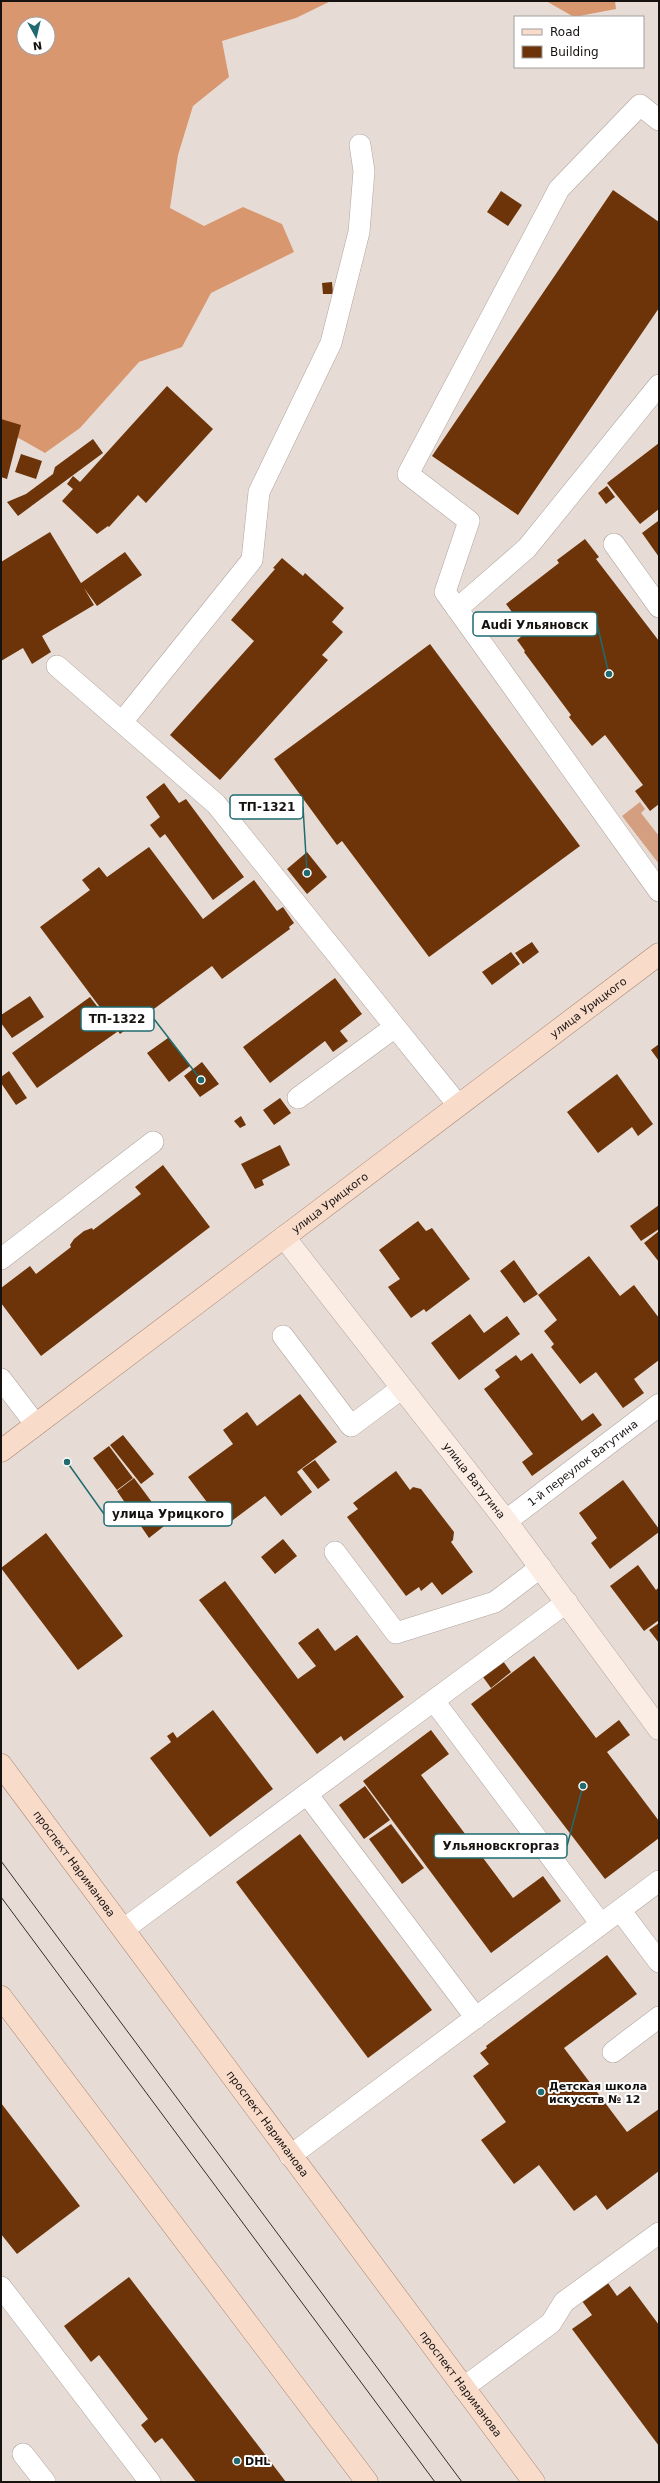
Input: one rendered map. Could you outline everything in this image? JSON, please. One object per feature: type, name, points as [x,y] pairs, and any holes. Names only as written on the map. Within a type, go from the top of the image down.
[{"type":"main road","name":"улица Урицкого","points":[[1,1451],[659,954]]},
{"type":"main road","name":"проспект Нариманова","points":[[1,1766],[124,1929],[290,2156],[534,2482]]},
{"type":"main road","points":[[1,1997],[362,2480]]},
{"type":"street","name":"улица Ватутина","points":[[284,1237],[506,1521],[659,1729]]},
{"type":"street","name":"1-й переулок Ватутина","points":[[506,1521],[659,1405]]},
{"type":"lane","points":[[659,120],[640,105],[559,189],[408,474],[469,521],[445,592],[659,891]]},
{"type":"lane","points":[[122,722],[252,560],[259,492],[331,343],[359,232],[364,171],[360,144]]},
{"type":"lane","points":[[457,609],[527,548],[659,385]]},
{"type":"lane","points":[[614,544],[659,607]]},
{"type":"lane","points":[[58,666],[216,804],[458,1105]]},
{"type":"lane","points":[[298,1098],[395,1027]]},
{"type":"lane","points":[[1,1259],[153,1142]]},
{"type":"lane","points":[[283,1336],[351,1426],[402,1388]]},
{"type":"lane","points":[[1,1379],[36,1425]]},
{"type":"lane","points":[[335,1552],[396,1633],[495,1602],[541,1568]]},
{"type":"lane","points":[[124,1929],[566,1602]]},
{"type":"lane","points":[[434,1701],[601,1924]]},
{"type":"lane","points":[[307,1794],[476,2018]]},
{"type":"lane","points":[[290,2156],[659,1881]]},
{"type":"lane","points":[[620,1910],[659,1962]]},
{"type":"lane","points":[[613,2052],[659,2017]]},
{"type":"lane","points":[[463,2388],[551,2323],[564,2302],[659,2233]]},
{"type":"lane","points":[[1,2287],[150,2482]]},
{"type":"lane","points":[[23,2454],[45,2482]]},
{"type":"shaded area","points":[[1,1],[331,1],[296,18],[222,41],[229,77],[193,106],[178,155],[170,208],[204,226],[243,207],[282,224],[294,252],[211,293],[182,347],[139,362],[80,428],[45,453],[1,428]]},
{"type":"shaded area","points":[[546,1],[615,1],[616,9],[572,16]]},
{"type":"shaded area","points":[[640,802],[645,809],[641,813],[659,836],[659,864],[622,816]]},
{"type":"building","points":[[613,190],[659,222],[659,308],[518,515],[432,456]]},
{"type":"building","points":[[501,191],[522,205],[508,226],[487,212]]},
{"type":"building","points":[[332,282],[333,294],[323,294],[322,283]]},
{"type":"building","points":[[167,386],[213,429],[146,503],[138,495],[109,527],[108,526],[97,534],[62,501],[73,489],[67,484],[73,476],[80,482]]},
{"type":"building","points":[[1,419],[21,425],[7,479],[1,477]]},
{"type":"building","points":[[93,439],[103,453],[18,516],[7,502],[26,494],[53,474],[55,467]]},
{"type":"building","points":[[659,443],[659,509],[640,524],[607,483]]},
{"type":"building","points":[[21,454],[42,461],[36,479],[15,472]]},
{"type":"building","points":[[607,486],[615,497],[606,504],[598,493]]},
{"type":"building","points":[[658,521],[659,522],[659,557],[642,533]]},
{"type":"building","points":[[50,532],[81,583],[125,552],[142,575],[97,606],[84,588],[94,605],[42,636],[51,652],[32,664],[23,648],[1,661],[1,562]]},
{"type":"building","points":[[585,539],[599,557],[596,559],[659,641],[659,804],[650,811],[635,791],[643,785],[605,735],[592,746],[569,717],[571,715],[524,652],[525,651],[517,640],[527,632],[506,604],[559,563],[557,560]]},
{"type":"building","points":[[282,558],[303,576],[305,573],[344,608],[332,622],[343,632],[322,655],[328,660],[220,780],[170,735],[254,641],[231,620],[275,569],[273,568]]},
{"type":"building","points":[[430,644],[580,846],[429,957],[342,841],[337,845],[274,759]]},
{"type":"building","points":[[164,783],[179,803],[186,799],[244,877],[213,900],[165,834],[160,838],[150,825],[160,817],[146,797]]},
{"type":"building","points":[[149,847],[203,919],[254,880],[277,911],[283,907],[294,923],[289,927],[290,929],[222,979],[212,966],[120,1034],[40,927],[90,890],[82,880],[99,867],[107,877]]},
{"type":"building","points":[[307,852],[327,877],[307,894],[287,869]]},
{"type":"building","points":[[532,942],[539,952],[523,964],[515,953]]},
{"type":"building","points":[[511,952],[520,964],[492,985],[482,972]]},
{"type":"building","points":[[335,978],[362,1014],[340,1031],[348,1041],[333,1052],[325,1041],[270,1083],[243,1047]]},
{"type":"building","points":[[30,996],[44,1017],[12,1038],[1,1023],[1,1015]]},
{"type":"building","points":[[90,997],[117,1032],[37,1088],[12,1053]]},
{"type":"building","points":[[168,1038],[190,1066],[169,1082],[147,1053]]},
{"type":"building","points":[[659,1044],[659,1061],[651,1050]]},
{"type":"building","points":[[202,1062],[219,1084],[200,1097],[184,1076]]},
{"type":"building","points":[[9,1071],[27,1098],[16,1105],[1,1083],[1,1077]]},
{"type":"building","points":[[617,1074],[653,1124],[638,1136],[632,1127],[598,1153],[567,1112]]},
{"type":"building","points":[[280,1098],[291,1113],[274,1125],[263,1110]]},
{"type":"building","points":[[241,1116],[246,1125],[240,1128],[234,1121]]},
{"type":"building","points":[[280,1145],[290,1165],[262,1180],[264,1185],[255,1189],[241,1164]]},
{"type":"building","points":[[163,1165],[210,1227],[41,1356],[1,1303],[1,1288],[30,1266],[36,1274],[71,1247],[70,1245],[74,1239],[84,1231],[92,1228],[93,1230],[141,1194],[135,1187]]},
{"type":"building","points":[[659,1205],[659,1229],[641,1241],[630,1226]]},
{"type":"building","points":[[418,1221],[426,1231],[432,1228],[470,1279],[426,1312],[424,1309],[411,1318],[388,1287],[400,1279],[379,1250]]},
{"type":"building","points":[[659,1231],[659,1262],[644,1243]]},
{"type":"building","points":[[589,1256],[620,1296],[634,1285],[659,1318],[659,1360],[634,1379],[644,1393],[623,1408],[596,1372],[580,1384],[551,1347],[554,1344],[544,1331],[557,1320],[538,1295]]},
{"type":"building","points":[[514,1260],[538,1294],[524,1303],[500,1271]]},
{"type":"building","points":[[470,1314],[484,1333],[507,1316],[520,1334],[459,1380],[431,1343]]},
{"type":"building","points":[[532,1353],[582,1421],[593,1413],[602,1425],[532,1476],[522,1462],[533,1454],[484,1389],[500,1377],[495,1370],[516,1355],[521,1361]]},
{"type":"building","points":[[300,1394],[337,1442],[297,1472],[312,1492],[281,1516],[265,1496],[225,1526],[188,1477],[233,1444],[223,1430],[247,1412],[257,1426]]},
{"type":"building","points":[[123,1435],[154,1474],[141,1484],[110,1445]]},
{"type":"building","points":[[109,1446],[133,1478],[117,1490],[93,1458]]},
{"type":"building","points":[[315,1460],[330,1480],[318,1489],[302,1469]]},
{"type":"building","points":[[396,1471],[410,1490],[413,1487],[421,1489],[454,1532],[453,1540],[451,1542],[473,1572],[442,1595],[432,1582],[421,1591],[419,1587],[406,1596],[347,1517],[358,1509],[353,1503]]},
{"type":"building","points":[[134,1478],[157,1509],[162,1505],[173,1519],[149,1538],[117,1491]]},
{"type":"building","points":[[623,1480],[659,1529],[659,1532],[610,1569],[591,1543],[597,1538],[579,1513]]},
{"type":"building","points":[[46,1533],[123,1636],[78,1670],[1,1568]]},
{"type":"building","points":[[283,1539],[297,1556],[275,1574],[261,1557]]},
{"type":"building","points":[[638,1565],[656,1590],[659,1587],[659,1620],[644,1631],[610,1586]]},
{"type":"building","points":[[225,1581],[298,1679],[316,1666],[298,1643],[318,1628],[335,1651],[357,1635],[404,1697],[344,1741],[341,1736],[317,1754],[199,1600]]},
{"type":"building","points":[[659,1623],[659,1643],[649,1630]]},
{"type":"building","points":[[534,1656],[596,1738],[619,1720],[630,1735],[607,1752],[659,1821],[659,1838],[605,1879],[471,1704]]},
{"type":"building","points":[[503,1661],[511,1672],[491,1688],[483,1677]]},
{"type":"building","points":[[213,1710],[273,1789],[210,1837],[150,1758],[171,1742],[167,1736],[173,1732],[177,1738]]},
{"type":"building","points":[[431,1730],[449,1754],[421,1775],[513,1898],[543,1876],[561,1901],[491,1953],[363,1781]]},
{"type":"building","points":[[365,1786],[390,1820],[364,1839],[339,1805]]},
{"type":"building","points":[[391,1824],[424,1868],[402,1884],[369,1839]]},
{"type":"building","points":[[300,1834],[432,2010],[368,2058],[236,1882]]},
{"type":"building","name":"Детская школа искусств № 12","points":[[607,1955],[637,1994],[564,2048],[627,2132],[659,2109],[659,2171],[607,2210],[596,2195],[574,2211],[539,2165],[514,2184],[481,2140],[506,2122],[473,2076],[489,2064],[480,2053],[487,2048],[486,2046]]},
{"type":"building","points":[[1,2103],[80,2206],[17,2254],[1,2234]]},
{"type":"building","points":[[129,2277],[286,2482],[196,2482],[162,2438],[155,2443],[141,2425],[148,2419],[99,2355],[91,2362],[64,2326]]},
{"type":"building","points":[[608,2283],[617,2296],[630,2286],[659,2325],[659,2446],[572,2329],[592,2315],[582,2301]]},
{"type":"tram line","points":[[1,1861],[462,2482]]},
{"type":"tram line","points":[[1,1897],[435,2482]]},
{"type":"place","name":"Audi Ульяновск","points":[[609,674]]},
{"type":"place","name":"ТП-1321","points":[[307,873]]},
{"type":"place","name":"ТП-1322","points":[[201,1080]]},
{"type":"place","name":"улица Урицкого","points":[[67,1462]]},
{"type":"place","name":"Ульяновскгоргаз","points":[[583,1786]]},
{"type":"place","name":"Детская школа искусств № 12","points":[[541,2092]]},
{"type":"place","name":"DHL","points":[[237,2461]]}]
